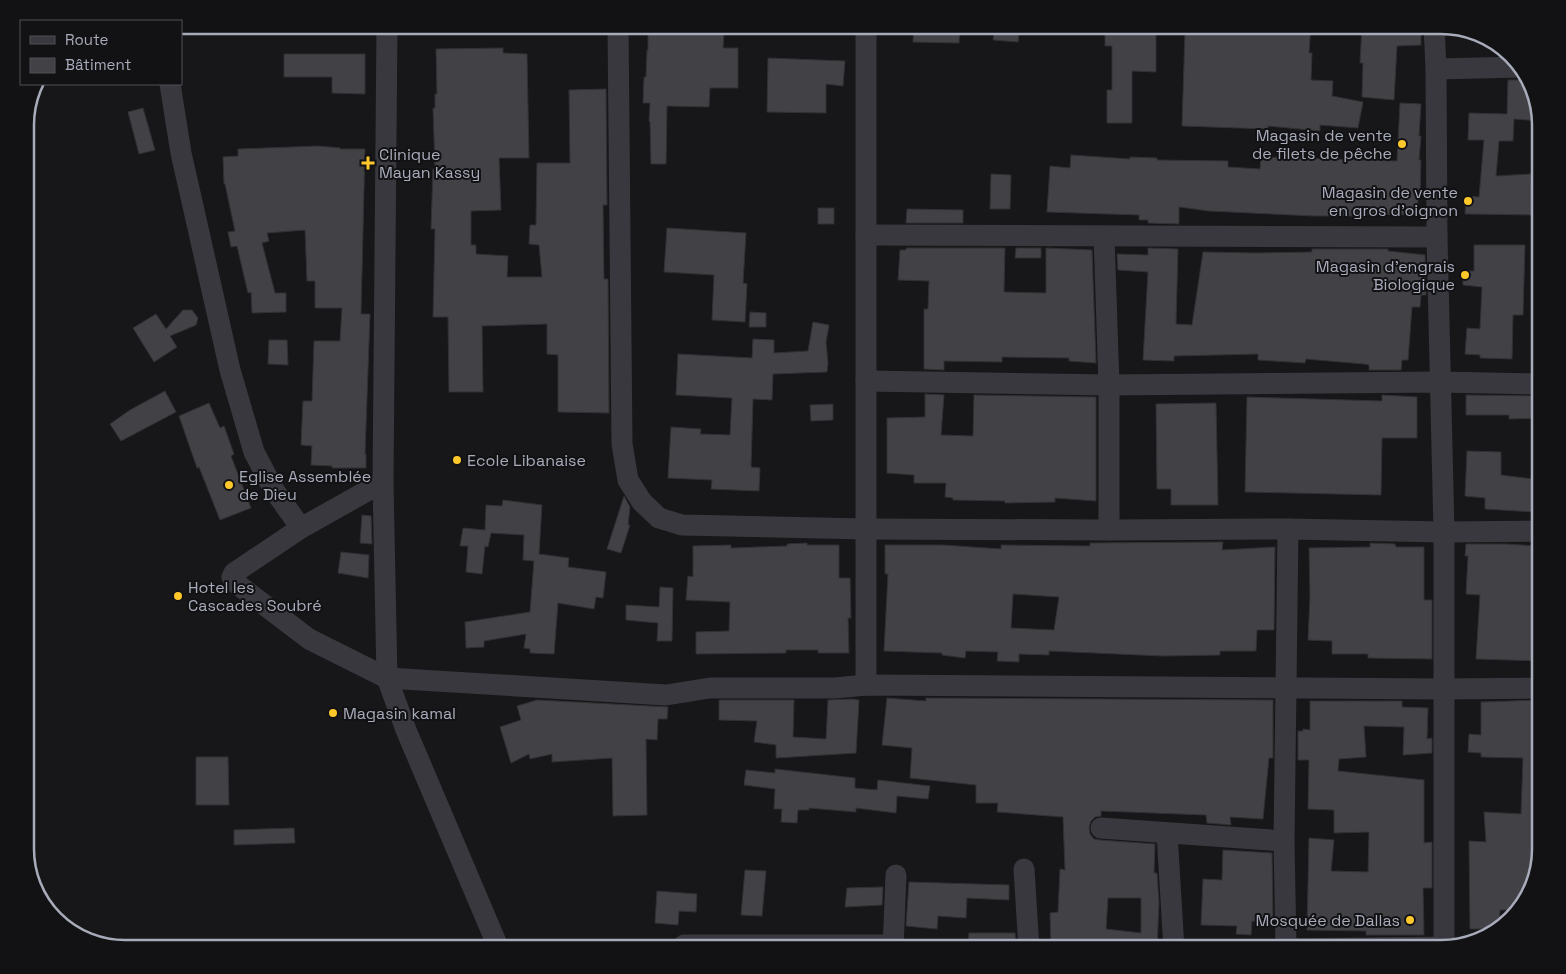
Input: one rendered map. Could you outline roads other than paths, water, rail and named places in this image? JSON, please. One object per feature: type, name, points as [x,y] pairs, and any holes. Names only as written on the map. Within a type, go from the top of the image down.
[{"type":"street","points":[[392,34],[383,482],[386,678],[406,730],[495,940]]},
{"type":"street","points":[[618,34],[622,444],[628,480],[642,502],[659,518],[682,526],[866,529],[1532,531]]},
{"type":"street","points":[[866,34],[866,685]]},
{"type":"street","points":[[1434,34],[1444,532],[1446,940]]},
{"type":"street","points":[[1436,69],[1513,68]]},
{"type":"street","points":[[170,85],[182,153],[230,370],[254,452],[274,490],[301,528]]},
{"type":"street","points":[[866,235],[1437,238]]},
{"type":"street","points":[[1104,236],[1109,385],[1109,530]]},
{"type":"street","points":[[866,381],[1109,385],[1440,382],[1532,384]]},
{"type":"street","points":[[383,482],[301,528],[234,573],[232,577],[233,581],[309,639],[386,678],[666,695],[710,688],[835,688],[866,685],[1532,688]]},
{"type":"street","points":[[1286,940],[1284,841],[1288,687],[1288,529]]},
{"type":"street","points":[[1101,828],[1284,841]]},
{"type":"street","points":[[1167,833],[1173,940]]},
{"type":"street","points":[[1024,869],[1028,940]]},
{"type":"street","points":[[893,940],[896,875]]},
{"type":"place","name":"Magasin de vente de filets de pêche","points":[[1402,144]]},
{"type":"place","name":"Clinique Mayan Kassy","points":[[368,163]]},
{"type":"place","name":"Magasin de vente en gros d'oignon","points":[[1468,201]]},
{"type":"place","name":"Magasin d'engrais Biologique","points":[[1465,275]]},
{"type":"place","name":"Ecole Libanaise","points":[[457,460]]},
{"type":"place","name":"Eglise Assemblée de Dieu","points":[[229,485]]},
{"type":"place","name":"Hotel les Cascades Soubré","points":[[178,596]]},
{"type":"place","name":"Magasin kamal","points":[[333,713]]},
{"type":"place","name":"Mosquée de Dallas","points":[[1410,920]]}]
